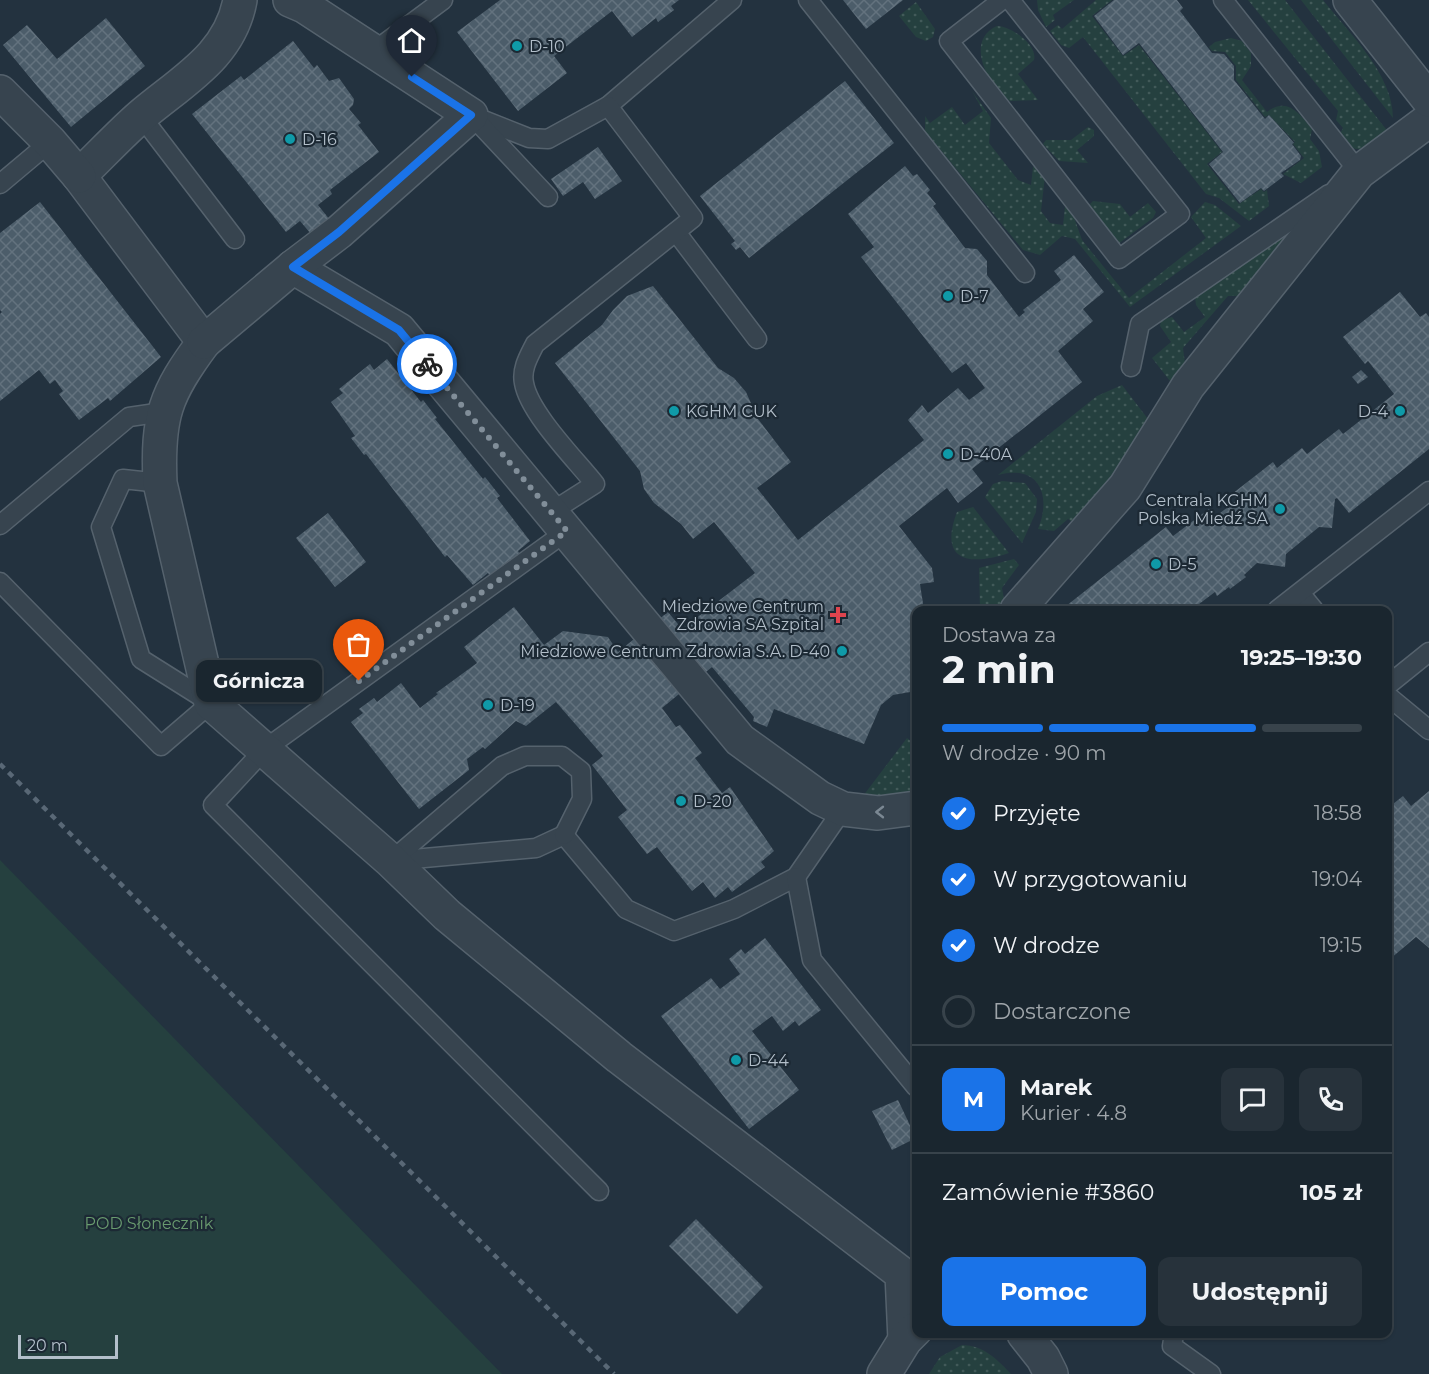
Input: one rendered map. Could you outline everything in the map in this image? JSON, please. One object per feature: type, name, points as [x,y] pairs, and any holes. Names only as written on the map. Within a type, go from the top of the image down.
[{"type":"street","points":[[79,176],[141,116],[201,70],[233,26],[240,0]]},
{"type":"street","points":[[290,0],[304,6],[471,115],[339,232],[293,267],[204,342],[178,377],[163,412],[158,448],[160,483],[211,703],[391,861],[447,915],[619,1057],[909,1279],[911,1334],[884,1374]]},
{"type":"street","points":[[1350,0],[1429,100]]},
{"type":"street","points":[[0,92],[50,142],[79,176],[204,342]]},
{"type":"street","points":[[1021,606],[1125,487],[1188,386],[1359,172],[1429,120]]},
{"type":"street","points":[[293,267],[399,330],[740,740],[820,798],[843,808],[878,813],[912,809]]},
{"type":"street","points":[[1027,1338],[1043,1358],[1051,1374]]},
{"type":"lane","points":[[373,51],[444,0]]},
{"type":"lane","points":[[471,115],[529,138],[548,139],[608,106],[732,0]]},
{"type":"lane","points":[[808,0],[1025,273]]},
{"type":"lane","points":[[1002,0],[949,41],[1119,259],[1180,214],[1010,0]]},
{"type":"lane","points":[[1131,367],[1140,324],[1359,172],[1223,0]]},
{"type":"lane","points":[[599,1191],[213,805],[265,749],[559,522],[596,484],[531,405],[523,382],[525,363],[535,344],[693,218],[608,106]]},
{"type":"lane","points":[[471,115],[548,196]]},
{"type":"lane","points":[[141,116],[235,238]]},
{"type":"lane","points":[[0,184],[50,142]]},
{"type":"lane","points":[[676,232],[757,339]]},
{"type":"lane","points":[[0,525],[129,417],[163,412]]},
{"type":"lane","points":[[0,582],[161,746],[211,703],[141,659],[101,527],[123,479],[160,483]]},
{"type":"lane","points":[[1282,606],[1429,491]]},
{"type":"lane","points":[[1300,593],[1311,606]]},
{"type":"lane","points":[[1392,682],[1429,652]]},
{"type":"lane","points":[[1392,699],[1429,730]]},
{"type":"lane","points":[[525,756],[562,756],[581,771],[582,799],[564,835],[536,848],[391,861],[502,766],[525,756]]},
{"type":"lane","points":[[564,835],[626,909],[674,931],[734,909],[796,877],[843,808]]},
{"type":"lane","points":[[796,877],[812,960],[912,1082]]},
{"type":"lane","points":[[1173,1338],[1172,1346],[1188,1367],[1211,1374]]},
{"type":"green space","points":[[1037,0],[1074,0],[1053,15],[1055,20],[1046,27],[1038,10]]},
{"type":"green space","points":[[1096,0],[1112,0],[1092,16],[1123,56],[1139,45],[1222,152],[1207,164],[1239,204],[1261,189],[1264,192],[1267,190],[1269,206],[1249,221],[1219,198],[1206,194],[1083,37],[1069,48],[1061,45],[1050,31],[1058,25],[1062,29]]},
{"type":"green space","points":[[1248,0],[1285,0],[1389,133],[1363,150],[1351,148],[1340,134],[1343,128],[1336,120],[1338,111]]},
{"type":"green space","points":[[1301,0],[1323,0],[1357,40],[1386,86],[1393,118]]},
{"type":"green space","points":[[916,2],[935,29],[933,37],[926,41],[916,37],[899,16]]},
{"type":"green space","points":[[997,26],[1016,33],[1032,48],[1034,60],[1018,74],[1038,100],[1010,101],[994,85],[988,75],[981,52],[982,42],[987,33]]},
{"type":"green space","points":[[1231,38],[1242,41],[1251,53],[1251,66],[1242,80],[1267,112],[1274,108],[1287,106],[1298,113],[1312,129],[1310,139],[1319,151],[1322,167],[1301,183],[1283,174],[1304,158],[1293,144],[1295,142],[1269,115],[1265,117],[1236,80],[1236,66],[1225,52],[1212,51],[1209,47],[1215,42]]},
{"type":"green space","points":[[972,91],[991,118],[989,143],[1018,180],[1031,185],[1033,167],[1036,166],[1045,176],[1041,211],[1050,223],[1063,225],[1065,207],[1070,206],[1082,240],[1129,298],[1206,238],[1191,217],[1205,202],[1215,205],[1241,226],[1130,307],[1075,239],[1062,236],[1040,255],[1023,250],[925,131],[925,116],[930,123],[952,107],[965,125],[983,111]]},
{"type":"green space","points":[[1088,127],[1094,130],[1094,136],[1077,150],[1088,163],[1059,161],[1043,144],[1046,140],[1071,140]]},
{"type":"green space","points":[[1093,201],[1120,204],[1130,217],[1148,203],[1156,212],[1153,218],[1118,244],[1101,226],[1090,204]]},
{"type":"green space","points":[[1293,228],[1245,296],[1228,296],[1183,348],[1185,364],[1170,381],[1152,358],[1171,342],[1160,326],[1161,320],[1172,317],[1184,332],[1205,317],[1196,305],[1195,297]]},
{"type":"green space","points":[[1122,385],[1148,419],[1126,464],[1076,525],[1068,519],[1054,531],[1038,529],[1043,505],[1039,485],[1024,474],[998,475],[1097,396]]},
{"type":"green space","points":[[1002,481],[1025,483],[1037,499],[1036,512],[1022,543],[985,497],[993,484]]},
{"type":"green space","points":[[973,507],[1009,553],[982,559],[970,559],[961,556],[955,550],[952,529],[957,512]]},
{"type":"green space","points":[[1014,559],[1019,565],[1002,588],[1005,604],[1003,606],[980,606],[979,568]]},
{"type":"green space","points":[[907,738],[912,742],[912,797],[903,800],[863,796]]},
{"type":"green space","name":"POD Słonecznik","points":[[0,860],[502,1374],[0,1374]]},
{"type":"green space","points":[[962,1345],[983,1350],[1011,1374],[929,1374],[940,1357]]},
{"type":"building","name":"D-10","points":[[500,0],[679,0],[671,6],[674,10],[658,22],[656,18],[632,37],[612,11],[554,56],[567,73],[518,111],[457,32]]},
{"type":"building","points":[[843,0],[903,0],[866,29]]},
{"type":"building","points":[[1114,0],[1177,0],[1183,8],[1180,11],[1212,53],[1224,54],[1234,66],[1234,80],[1265,119],[1269,115],[1294,143],[1292,144],[1301,156],[1300,160],[1281,173],[1284,176],[1264,191],[1261,188],[1240,203],[1209,164],[1223,152],[1139,43],[1123,55],[1094,16]]},
{"type":"building","points":[[106,18],[145,66],[71,127],[3,45],[27,25],[57,59]]},
{"type":"building","name":"D-16","points":[[293,41],[314,68],[317,65],[329,81],[339,78],[354,99],[349,109],[361,123],[358,125],[379,152],[330,190],[332,194],[318,205],[330,220],[311,234],[300,221],[286,232],[192,114],[241,76],[244,80]]},
{"type":"building","points":[[845,81],[894,143],[749,258],[740,247],[736,250],[731,244],[735,241],[700,196]]},
{"type":"building","points":[[598,147],[622,181],[595,199],[583,182],[563,196],[551,179]]},
{"type":"building","points":[[905,166],[913,176],[917,174],[930,190],[927,193],[936,204],[933,206],[965,248],[977,249],[987,261],[987,275],[1019,317],[1025,312],[1023,310],[1061,280],[1054,271],[1074,255],[1104,292],[1083,309],[1093,321],[1058,351],[1082,382],[972,469],[983,483],[958,503],[947,488],[899,526],[932,568],[934,582],[920,584],[923,606],[912,606],[912,692],[893,695],[881,705],[864,744],[774,709],[767,727],[753,721],[754,717],[712,667],[662,708],[676,727],[680,725],[702,753],[695,758],[722,793],[730,787],[774,851],[761,862],[765,867],[732,892],[728,887],[715,898],[703,882],[692,891],[657,847],[647,854],[618,817],[627,810],[592,765],[603,756],[556,702],[526,726],[516,721],[485,749],[483,747],[467,759],[469,770],[419,809],[351,722],[363,713],[359,709],[374,698],[377,702],[401,683],[420,708],[438,694],[436,693],[477,663],[464,647],[514,607],[544,645],[563,631],[608,637],[618,652],[668,612],[682,629],[755,573],[714,522],[693,539],[681,524],[654,503],[644,489],[640,471],[555,363],[602,325],[627,296],[653,286],[718,368],[734,378],[746,392],[758,419],[791,462],[757,488],[798,540],[924,440],[908,420],[922,405],[928,413],[958,388],[969,400],[985,388],[966,363],[952,373],[861,257],[874,247],[848,214]]},
{"type":"building","points":[[40,202],[161,357],[110,401],[108,398],[79,420],[59,394],[63,391],[55,380],[50,384],[39,370],[0,401],[0,314],[2,312],[0,310],[0,233]]},
{"type":"building","points":[[1400,292],[1420,317],[1426,313],[1429,317],[1429,449],[1349,513],[1337,498],[1335,499],[1332,528],[1319,527],[1286,554],[1285,567],[1257,563],[1244,575],[1246,577],[1230,589],[1229,587],[1217,596],[1215,592],[1196,606],[1066,606],[1166,527],[1173,536],[1209,509],[1215,517],[1237,500],[1232,494],[1273,462],[1277,468],[1302,448],[1307,454],[1339,429],[1343,434],[1394,394],[1368,361],[1365,364],[1343,337]]},
{"type":"building","points":[[387,359],[421,402],[423,400],[437,418],[435,419],[483,479],[485,477],[500,496],[497,498],[530,541],[518,551],[520,554],[490,577],[488,573],[473,585],[447,555],[445,557],[366,454],[364,455],[351,438],[355,436],[331,402],[343,393],[339,389],[370,364],[374,370]]},
{"type":"building","points":[[1361,370],[1368,377],[1358,384],[1352,377]]},
{"type":"building","points":[[328,513],[366,562],[335,587],[296,538]]},
{"type":"building","points":[[1429,791],[1429,948],[1416,937],[1392,957],[1392,805],[1403,796],[1411,806]]},
{"type":"building","name":"D-44","points":[[765,938],[821,1010],[799,1026],[795,1021],[783,1031],[772,1016],[752,1031],[799,1090],[749,1129],[661,1016],[711,978],[720,989],[740,974],[729,959],[741,949],[745,954]]},
{"type":"building","points":[[898,1100],[912,1130],[912,1140],[892,1150],[872,1111]]},
{"type":"building","points":[[696,1219],[763,1287],[737,1314],[669,1246]]},
{"type":"railway","points":[[0,764],[614,1374]]},
{"type":"way so far","points":[[359,681],[567,531],[427,364]]},
{"type":"place","name":"D-10","points":[[517,46]]},
{"type":"place","name":"D-16","points":[[290,139]]},
{"type":"place","name":"D-7","points":[[948,296]]},
{"type":"place","name":"KGHM CUK","points":[[674,411]]},
{"type":"place","name":"D-4","points":[[1400,411]]},
{"type":"place","name":"D-40A","points":[[948,454]]},
{"type":"place","name":"Centrala KGHM Polska Miedź SA","points":[[1280,509]]},
{"type":"place","name":"D-5","points":[[1156,564]]},
{"type":"place","name":"Miedziowe Centrum Zdrowia SA Szpital","points":[[838,615]]},
{"type":"place","name":"Miedziowe Centrum Zdrowia S.A. D-40","points":[[842,651]]},
{"type":"place","name":"Górnicza","points":[[359,681]]},
{"type":"place","name":"D-19","points":[[488,705]]},
{"type":"place","name":"D-20","points":[[681,801]]},
{"type":"place","name":"D-44","points":[[736,1060]]},
{"type":"route","points":[[412,77],[471,115],[339,232],[293,267],[399,330],[427,364]]}]
